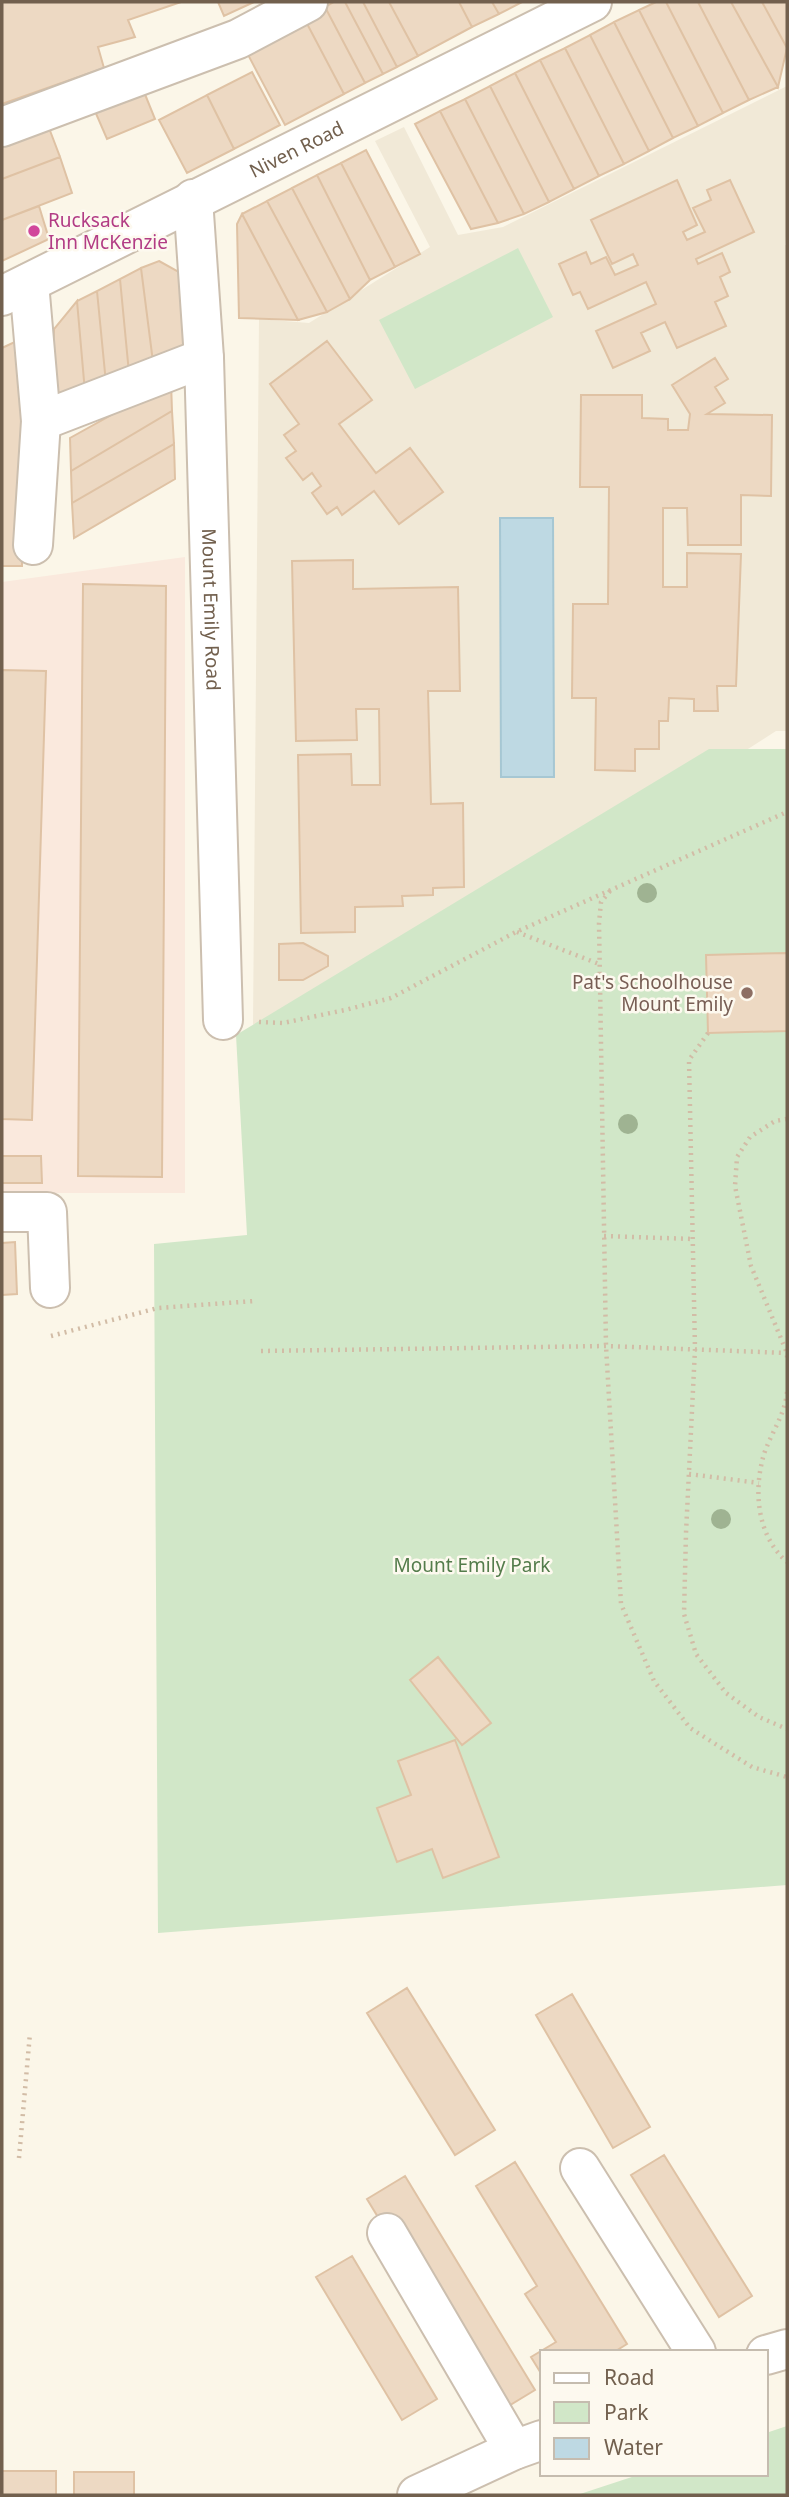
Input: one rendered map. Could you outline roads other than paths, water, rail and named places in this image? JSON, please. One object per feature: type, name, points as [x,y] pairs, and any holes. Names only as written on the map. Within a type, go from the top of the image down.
[{"type":"street","points":[[2,127],[238,38],[308,2]]},
{"type":"street","name":"Niven Road","points":[[16,290],[193,199],[592,2]]},
{"type":"street","name":"Mount Emily Road","points":[[193,199],[204,358],[223,1020]]},
{"type":"street","points":[[16,290],[41,421],[33,545]]},
{"type":"street","points":[[41,421],[204,358]]},
{"type":"street","points":[[2,1212],[47,1212],[50,1287]]},
{"type":"street","points":[[580,2168],[695,2350]]},
{"type":"street","points":[[387,2233],[528,2445],[417,2495]]},
{"type":"street","points":[[768,2354],[787,2349]]},
{"type":"water","points":[[500,518],[553,518],[554,777],[501,777]]},
{"type":"place","name":"Rucksack Inn McKenzie","points":[[34,231]]},
{"type":"place","name":"Pat's Schoolhouse Mount Emily","points":[[747,993]]},
{"type":"park label","name":"Mount Emily Park","points":[[472,1565]]}]
